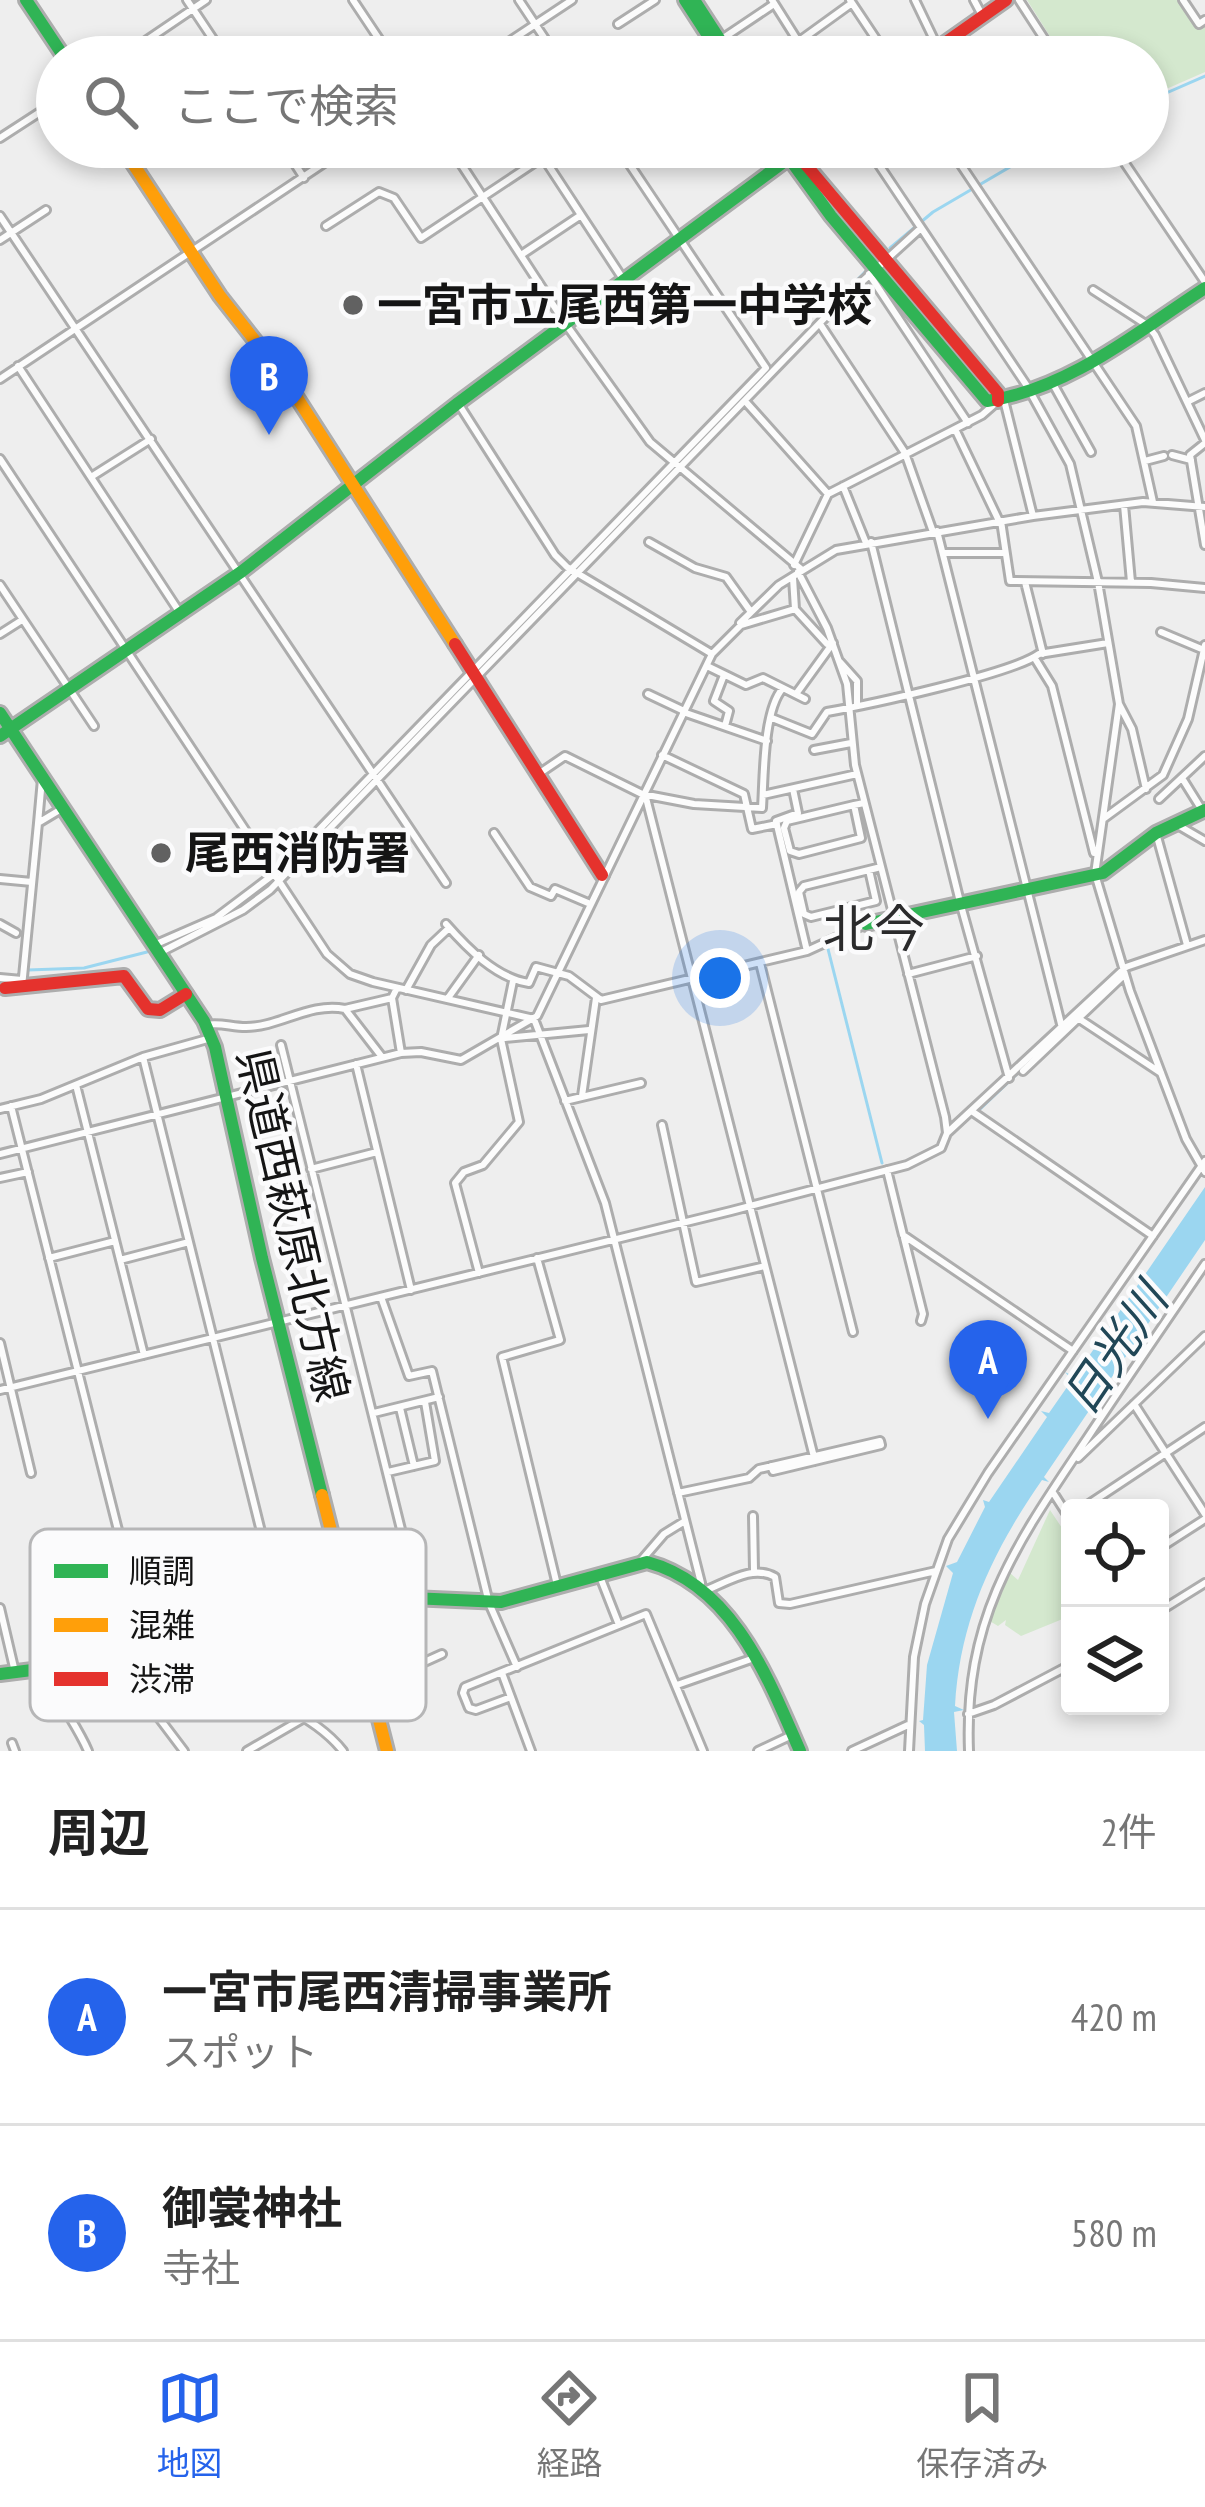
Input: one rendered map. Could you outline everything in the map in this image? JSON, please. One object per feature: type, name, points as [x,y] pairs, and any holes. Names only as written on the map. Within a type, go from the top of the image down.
[{"type":"main road","points":[[26,0],[50,36]]},
{"type":"main road","points":[[689,0],[713,36]]},
{"type":"main road","points":[[954,36],[1006,0]]},
{"type":"main road","points":[[140,168],[191,252],[285,379],[602,875]]},
{"type":"main road","points":[[5,732],[241,572],[769,168]]},
{"type":"main road","points":[[805,168],[876,267],[987,401],[1052,382],[1205,285]]},
{"type":"main road","name":"県道西萩原北方線","points":[[0,713],[5,732],[42,777],[208,1031],[330,1529]]},
{"type":"main road","points":[[866,924],[1095,874],[1173,823],[1204,811]]},
{"type":"main road","points":[[2,983],[124,976],[148,1009],[160,1010],[186,994]]},
{"type":"main road","points":[[426,1599],[489,1603],[521,1599],[639,1562],[659,1564],[700,1590],[739,1625],[800,1751]]},
{"type":"main road","points":[[0,1674],[30,1670]]},
{"type":"main road","name":"県道西萩原北方線","points":[[379,1721],[387,1751]]},
{"type":"street","points":[[187,0],[211,36]]},
{"type":"street","points":[[153,36],[206,0]]},
{"type":"street","points":[[353,0],[377,36]]},
{"type":"street","points":[[519,0],[543,36]]},
{"type":"street","points":[[517,36],[572,0]]},
{"type":"street","points":[[618,24],[655,0]]},
{"type":"street","points":[[915,0],[932,36]]},
{"type":"street","points":[[974,0],[982,15]]},
{"type":"street","points":[[1019,0],[1042,36]]},
{"type":"street","points":[[1183,0],[1199,24],[1205,20]]},
{"type":"street","points":[[725,36],[773,2],[794,36]]},
{"type":"street","points":[[806,36],[851,2],[874,36]]},
{"type":"street","points":[[0,138],[36,114]]},
{"type":"street","points":[[298,168],[304,178]]},
{"type":"street","points":[[0,380],[318,168]]},
{"type":"street","points":[[464,168],[642,432],[797,570],[833,643],[847,684],[857,774],[947,1133]]},
{"type":"street","points":[[326,226],[379,192],[394,198],[421,238],[526,168]]},
{"type":"street","points":[[550,168],[624,280]]},
{"type":"street","points":[[156,949],[243,910],[676,467],[766,368],[632,168]]},
{"type":"street","points":[[881,168],[1030,392],[1070,464],[1098,582],[1119,704],[1132,728],[1146,789]]},
{"type":"street","points":[[963,168],[1136,426],[1153,502]]},
{"type":"street","points":[[1128,168],[1205,285]]},
{"type":"street","points":[[0,240],[46,210]]},
{"type":"street","points":[[521,255],[581,215]]},
{"type":"street","points":[[0,217],[446,883]]},
{"type":"street","points":[[676,467],[919,225]]},
{"type":"street","points":[[876,267],[968,423]]},
{"type":"street","points":[[1093,290],[1147,325],[1163,346],[1205,442],[1192,452],[1191,460],[1201,486],[1205,545]]},
{"type":"street","points":[[820,324],[905,453],[943,553],[1062,1028]]},
{"type":"street","points":[[19,366],[180,613]]},
{"type":"street","points":[[1052,382],[1091,452]]},
{"type":"street","points":[[1187,402],[1205,393]]},
{"type":"street","points":[[833,643],[827,644],[795,609],[797,570],[828,494],[968,423],[1000,400],[1033,516]]},
{"type":"street","points":[[745,401],[828,494]]},
{"type":"street","points":[[458,404],[555,555],[573,573],[712,654]]},
{"type":"street","points":[[955,429],[1000,521],[1010,581],[1205,588]]},
{"type":"street","points":[[91,477],[151,439]]},
{"type":"street","points":[[1144,461],[1168,456],[1191,460]]},
{"type":"street","points":[[0,459],[327,954],[350,974],[534,1019]]},
{"type":"street","points":[[843,486],[868,543],[1009,1078]]},
{"type":"street","points":[[0,1154],[400,1053],[461,1060],[534,1019],[712,654],[797,570],[829,553],[868,543],[1000,521],[1153,502],[1203,507]]},
{"type":"street","points":[[1124,505],[1131,582]]},
{"type":"street","points":[[650,542],[695,568],[726,577],[751,612]]},
{"type":"street","points":[[943,553],[1003,553]]},
{"type":"street","points":[[1024,582],[1038,656],[1052,686],[1096,856]]},
{"type":"street","points":[[0,585],[94,726]]},
{"type":"street","points":[[726,636],[756,618],[795,609]]},
{"type":"street","points":[[0,634],[23,620]]},
{"type":"street","points":[[1101,819],[1158,781],[1173,758],[1195,694],[1204,648],[1160,632]]},
{"type":"street","points":[[796,694],[833,643]]},
{"type":"street","points":[[772,718],[812,734],[827,712],[1038,656],[1108,643]]},
{"type":"street","points":[[706,666],[746,685],[763,678],[805,700]]},
{"type":"street","points":[[724,675],[715,701],[729,711],[725,725]]},
{"type":"street","points":[[537,775],[566,756],[644,794],[694,805],[762,808],[766,741],[774,697],[783,688]]},
{"type":"street","points":[[648,694],[715,726],[725,725],[766,741]]},
{"type":"street","points":[[1195,694],[1205,700]]},
{"type":"street","points":[[909,1751],[914,1657],[948,1539],[988,1473],[1204,1167],[1161,1073],[1124,973],[1095,874],[1119,704]]},
{"type":"street","points":[[814,750],[851,743]]},
{"type":"street","points":[[662,755],[744,794],[752,829],[777,824]]},
{"type":"street","points":[[1159,799],[1205,756]]},
{"type":"street","points":[[1173,758],[1204,811]]},
{"type":"street","points":[[763,795],[857,774]]},
{"type":"street","points":[[22,984],[42,777]]},
{"type":"street","points":[[793,789],[798,813],[780,818],[777,824],[808,951]]},
{"type":"street","points":[[644,794],[814,1459]]},
{"type":"street","points":[[854,805],[861,838],[799,854],[790,851],[784,828],[787,821],[854,805],[864,803]]},
{"type":"street","points":[[38,823],[63,808]]},
{"type":"street","points":[[1173,823],[1205,842]]},
{"type":"street","points":[[494,833],[530,887],[551,896],[555,890],[589,903]]},
{"type":"street","points":[[1156,833],[1187,946]]},
{"type":"street","points":[[869,869],[876,901],[811,917],[805,914],[799,892],[804,886],[869,869],[880,867]]},
{"type":"street","points":[[0,878],[32,882]]},
{"type":"street","points":[[0,924],[16,933]]},
{"type":"street","points":[[0,1109],[76,1085],[208,1031],[392,998],[447,926],[514,981],[529,983],[536,967],[556,970],[596,998],[808,951],[866,924]]},
{"type":"street","points":[[0,1390],[685,1222],[887,1170],[933,1153],[941,1148],[947,1133],[975,1113],[1124,973],[1205,940]]},
{"type":"street","points":[[448,998],[479,956]]},
{"type":"street","points":[[908,974],[976,956]]},
{"type":"street","points":[[760,963],[853,1332]]},
{"type":"street","points":[[479,1273],[455,1183],[464,1172],[483,1165],[520,1122],[501,1039],[514,981]]},
{"type":"street","points":[[392,998],[400,1053]]},
{"type":"street","points":[[582,1096],[596,998]]},
{"type":"street","points":[[345,1009],[382,1058]]},
{"type":"street","points":[[975,1113],[1077,1017]]},
{"type":"street","points":[[1077,1017],[1161,1073]]},
{"type":"street","points":[[534,1019],[597,1179],[700,1590],[754,1570],[776,1577],[778,1598],[784,1604],[936,1571]]},
{"type":"street","points":[[501,1039],[589,1030]]},
{"type":"street","points":[[281,1046],[402,1529]]},
{"type":"street","points":[[142,1057],[260,1529]]},
{"type":"street","points":[[356,1064],[411,1290]]},
{"type":"street","points":[[566,1101],[641,1083]]},
{"type":"street","points":[[76,1085],[145,1354]]},
{"type":"street","points":[[11,1106],[114,1529]]},
{"type":"street","points":[[975,1113],[1153,1236]]},
{"type":"street","points":[[662,1125],[696,1282],[765,1266]]},
{"type":"street","points":[[310,1169],[378,1152]]},
{"type":"street","points":[[887,1170],[923,1314],[921,1322]]},
{"type":"street","points":[[0,1178],[28,1172]]},
{"type":"street","points":[[903,1235],[1073,1352]]},
{"type":"street","points":[[49,1258],[116,1241]]},
{"type":"street","points":[[120,1260],[189,1242]]},
{"type":"street","points":[[537,1258],[560,1340],[502,1357],[557,1587]]},
{"type":"street","points":[[969,1751],[968,1714],[980,1631],[995,1588],[1015,1547],[1205,1264]]},
{"type":"street","points":[[381,1297],[409,1376],[432,1371],[489,1603],[517,1667]]},
{"type":"street","points":[[1073,1459],[1205,1336]]},
{"type":"street","points":[[0,1343],[32,1473]]},
{"type":"street","points":[[374,1413],[439,1397]]},
{"type":"street","points":[[388,1472],[435,1461],[424,1402]]},
{"type":"street","points":[[1134,1404],[1205,1517],[1169,1542]]},
{"type":"street","points":[[400,1408],[414,1466]]},
{"type":"street","points":[[1097,1499],[1205,1426]]},
{"type":"street","points":[[678,1493],[749,1478],[771,1466],[814,1459],[881,1445],[880,1441],[814,1459]]},
{"type":"street","points":[[1052,1491],[1061,1504]]},
{"type":"street","points":[[753,1516],[754,1570]]},
{"type":"street","points":[[639,1562],[664,1534],[685,1521]]},
{"type":"street","points":[[599,1574],[619,1625]]},
{"type":"street","points":[[1166,1607],[1205,1583]]},
{"type":"street","points":[[0,1608],[15,1672]]},
{"type":"street","points":[[511,1697],[476,1710],[469,1708],[463,1693],[465,1687],[646,1614],[703,1751]]},
{"type":"street","points":[[426,1661],[442,1654]]},
{"type":"street","points":[[677,1685],[757,1657]]},
{"type":"street","points":[[968,1714],[1061,1670]]},
{"type":"street","points":[[502,1673],[531,1751]]},
{"type":"street","points":[[74,1721],[88,1751]]},
{"type":"street","points":[[161,1721],[184,1751]]},
{"type":"street","points":[[247,1751],[299,1721]]},
{"type":"street","points":[[308,1721],[343,1751]]},
{"type":"street","points":[[852,1751],[908,1726]]},
{"type":"street","points":[[758,1751],[793,1735]]},
{"type":"green space","points":[[1027,0],[1180,0],[1197,26],[1205,22],[1205,72],[1169,88],[1169,36],[1050,36]]},
{"type":"green space","points":[[1050,1510],[1061,1526],[1061,1620],[1021,1636],[1005,1625],[1006,1620],[998,1626],[988,1620],[1003,1578],[1010,1573],[1018,1580]]},
{"type":"water","name":"日光川","points":[[1205,1187],[1205,1240],[1044,1477],[1049,1482],[1042,1480],[1024,1507],[982,1587],[958,1674],[955,1706],[964,1710],[954,1712],[957,1751],[925,1751],[924,1725],[919,1721],[923,1720],[927,1665],[953,1573],[946,1566],[957,1562],[985,1507],[983,1500],[989,1502],[1047,1417],[1041,1411],[1049,1413],[1072,1380],[1065,1372],[1075,1377],[1087,1359],[1082,1355],[1089,1356]]},
{"type":"waterway","points":[[1169,92],[1205,76]]},
{"type":"waterway","points":[[890,248],[933,212],[1008,168]]},
{"type":"waterway","points":[[782,357],[865,272]]},
{"type":"waterway","points":[[745,396],[763,377]]},
{"type":"waterway","points":[[590,555],[646,498]]},
{"type":"waterway","points":[[306,848],[346,808]]},
{"type":"waterway","points":[[223,917],[282,871]]},
{"type":"waterway","points":[[168,944],[183,938]]},
{"type":"waterway","points":[[1128,970],[1205,943]]},
{"type":"waterway","points":[[828,949],[882,1163]]},
{"type":"waterway","points":[[28,970],[84,968],[147,952]]},
{"type":"waterway","points":[[977,1112],[1022,1069]]},
{"type":"waterway","points":[[903,1248],[919,1311]]},
{"type":"traffic: fast","points":[[26,0],[50,36]]},
{"type":"traffic: fast","points":[[685,0],[708,36]]},
{"type":"traffic: fast","points":[[694,0],[717,36]]},
{"type":"traffic: fast","points":[[0,736],[241,572],[458,403],[776,168]]},
{"type":"traffic: fast","points":[[796,168],[987,401],[1017,395],[1074,372],[1205,288]]},
{"type":"traffic: fast","points":[[0,713],[204,1021],[215,1047],[322,1495]]},
{"type":"traffic: fast","points":[[866,924],[1103,873],[1156,833],[1205,810]]},
{"type":"traffic: fast","points":[[426,1599],[501,1602],[647,1562],[677,1574],[703,1591],[744,1638],[800,1751]]},
{"type":"traffic: fast","points":[[0,1674],[30,1670]]},
{"type":"traffic: slow","points":[[136,168],[220,296],[285,379],[455,644]]},
{"type":"traffic: slow","points":[[322,1495],[331,1529]]},
{"type":"traffic: slow","points":[[379,1721],[387,1751]]},
{"type":"traffic: jam","points":[[955,36],[1006,0]]},
{"type":"traffic: jam","points":[[809,168],[998,393],[998,401]]},
{"type":"traffic: jam","points":[[455,644],[602,875]]},
{"type":"traffic: jam","points":[[5,988],[124,976],[148,1009],[160,1010],[186,994]]},
{"type":"place","name":"一宮市立尾西第一中学校","points":[[353,305]]},
{"type":"place","name":"御裳神社","points":[[269,435]]},
{"type":"place","name":"尾西消防署","points":[[161,853]]},
{"type":"place","name":"一宮市尾西清掃事業所","points":[[988,1419]]},
{"type":"district","name":"北今","points":[[874,929]]}]
